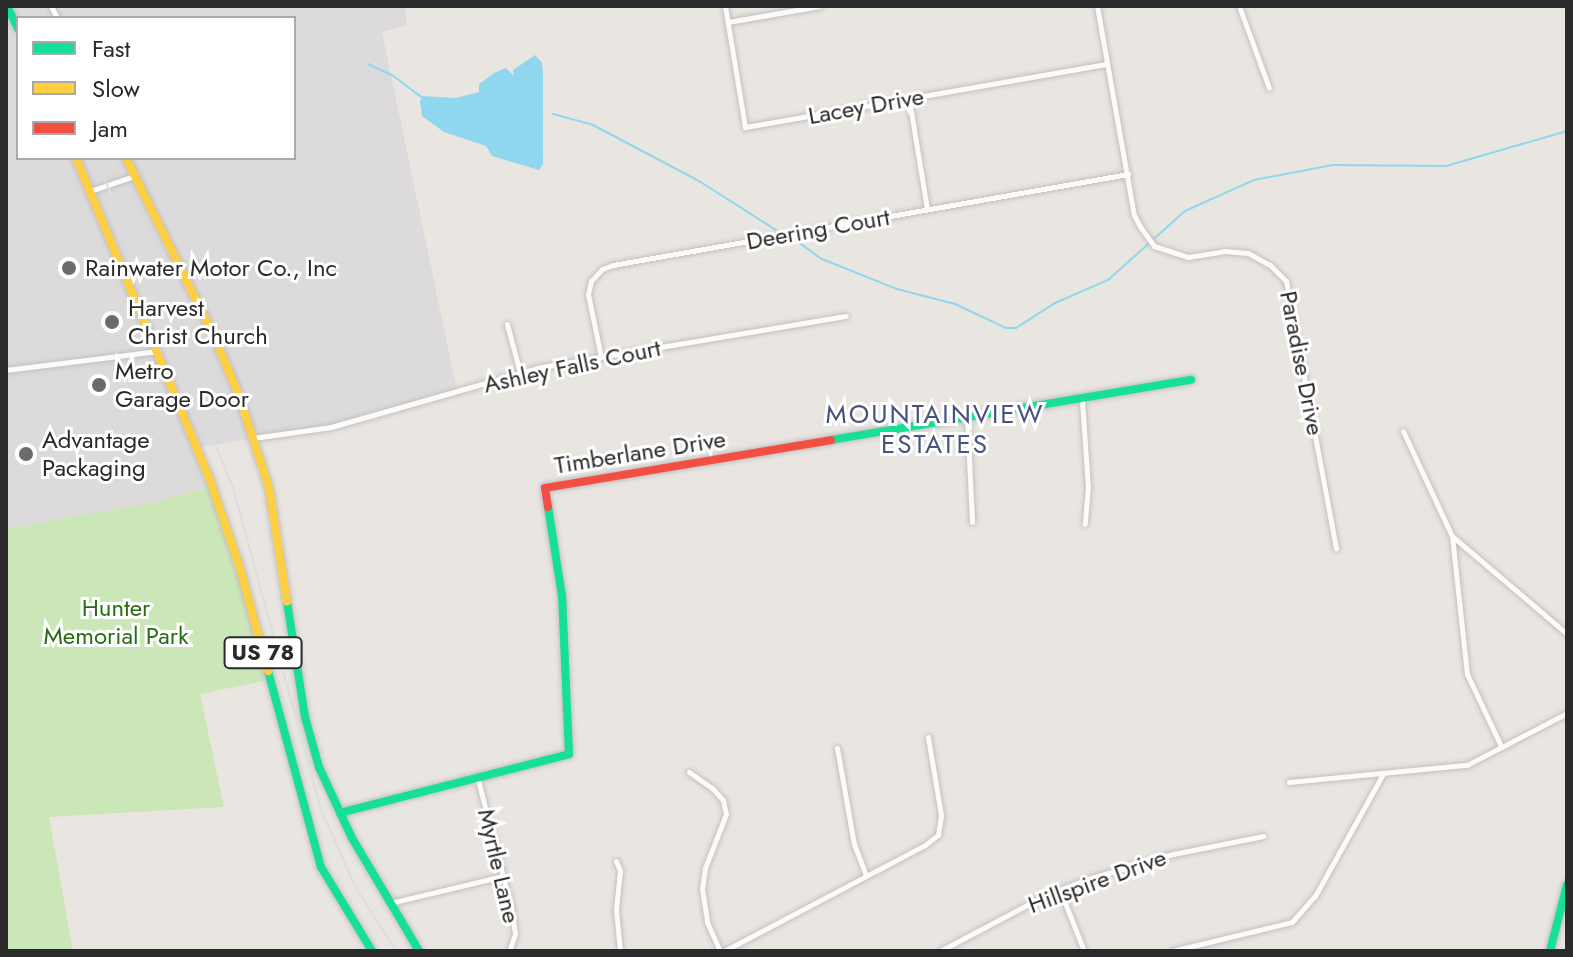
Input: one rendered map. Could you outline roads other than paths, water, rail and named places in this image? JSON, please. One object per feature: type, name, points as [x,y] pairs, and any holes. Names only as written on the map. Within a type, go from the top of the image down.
[{"type":"street","points":[[7,6],[16,25]]},
{"type":"street","name":"Lacey Drive","points":[[725,6],[745,127],[1107,64]]},
{"type":"street","points":[[728,22],[820,6]]},
{"type":"street","name":"Paradise Drive","points":[[1097,6],[1134,215],[1154,246],[1188,257],[1224,251],[1248,253],[1270,265],[1286,281],[1336,548]]},
{"type":"street","points":[[1239,6],[1269,88]]},
{"type":"street","points":[[909,99],[927,209]]},
{"type":"street","name":"US 78","points":[[77,160],[209,477],[240,568],[321,867],[372,951]]},
{"type":"street","points":[[127,160],[214,336],[269,488],[305,717],[319,767],[340,813],[419,951]]},
{"type":"street","name":"Deering Court","points":[[601,357],[588,294],[591,281],[602,269],[1128,174]]},
{"type":"street","points":[[90,191],[134,176]]},
{"type":"street","name":"Ashley Falls Court","points":[[253,438],[331,427],[520,373],[846,316]]},
{"type":"street","points":[[507,324],[520,373]]},
{"type":"street","points":[[6,370],[159,351]]},
{"type":"street","name":"Timberlane Drive","points":[[340,813],[478,780],[569,754],[562,596],[545,488],[1191,380]]},
{"type":"street","points":[[1082,400],[1088,502],[1085,524]]},
{"type":"street","points":[[967,418],[972,522]]},
{"type":"street","points":[[1403,431],[1452,536],[1467,674],[1501,746]]},
{"type":"street","points":[[1452,536],[1567,634]]},
{"type":"street","points":[[1289,782],[1467,765],[1567,713]]},
{"type":"street","points":[[689,772],[723,800],[726,814],[705,868],[702,889],[707,922],[722,951],[938,835],[941,815],[928,737]]},
{"type":"street","points":[[837,748],[854,844],[866,876]]},
{"type":"street","points":[[1172,951],[1292,922],[1315,896],[1383,774]]},
{"type":"street","name":"Myrtle Lane","points":[[478,780],[515,934],[509,951]]},
{"type":"street","name":"Hillspire Drive","points":[[940,951],[1060,890],[1173,854],[1263,836]]},
{"type":"street","points":[[616,861],[620,871],[616,910],[620,951]]},
{"type":"street","points":[[390,903],[503,876]]},
{"type":"street","points":[[1550,951],[1567,885]]},
{"type":"street","points":[[1060,890],[1084,951]]},
{"type":"water","points":[[535,55],[542,63],[543,74],[543,164],[539,170],[492,156],[486,146],[444,132],[422,116],[420,101],[423,96],[456,98],[479,92],[479,84],[494,73],[506,68],[514,76],[513,70]]},
{"type":"waterway","points":[[368,64],[392,75],[422,98]]},
{"type":"waterway","points":[[553,114],[591,124],[699,181],[779,232]]},
{"type":"waterway","points":[[794,239],[822,259],[897,289],[955,304],[1006,328],[1016,328],[1055,303],[1108,280],[1185,211],[1254,180],[1333,165],[1446,166],[1567,131]]},
{"type":"railway","points":[[31,6],[35,16]]},
{"type":"railway","points":[[97,160],[232,484],[322,812],[356,888],[396,951]]},
{"type":"place","name":"Rainwater Motor Co., Inc","points":[[69,268]]},
{"type":"place","name":"Harvest Christ Church","points":[[112,322]]},
{"type":"place","name":"Metro Garage Door","points":[[99,385]]},
{"type":"place","name":"Advantage Packaging","points":[[26,454]]},
{"type":"district","name":"MOUNTAINVIEW ESTATES","points":[[935,430]]},
{"type":"park label","name":"Hunter Memorial Park","points":[[116,622]]}]
